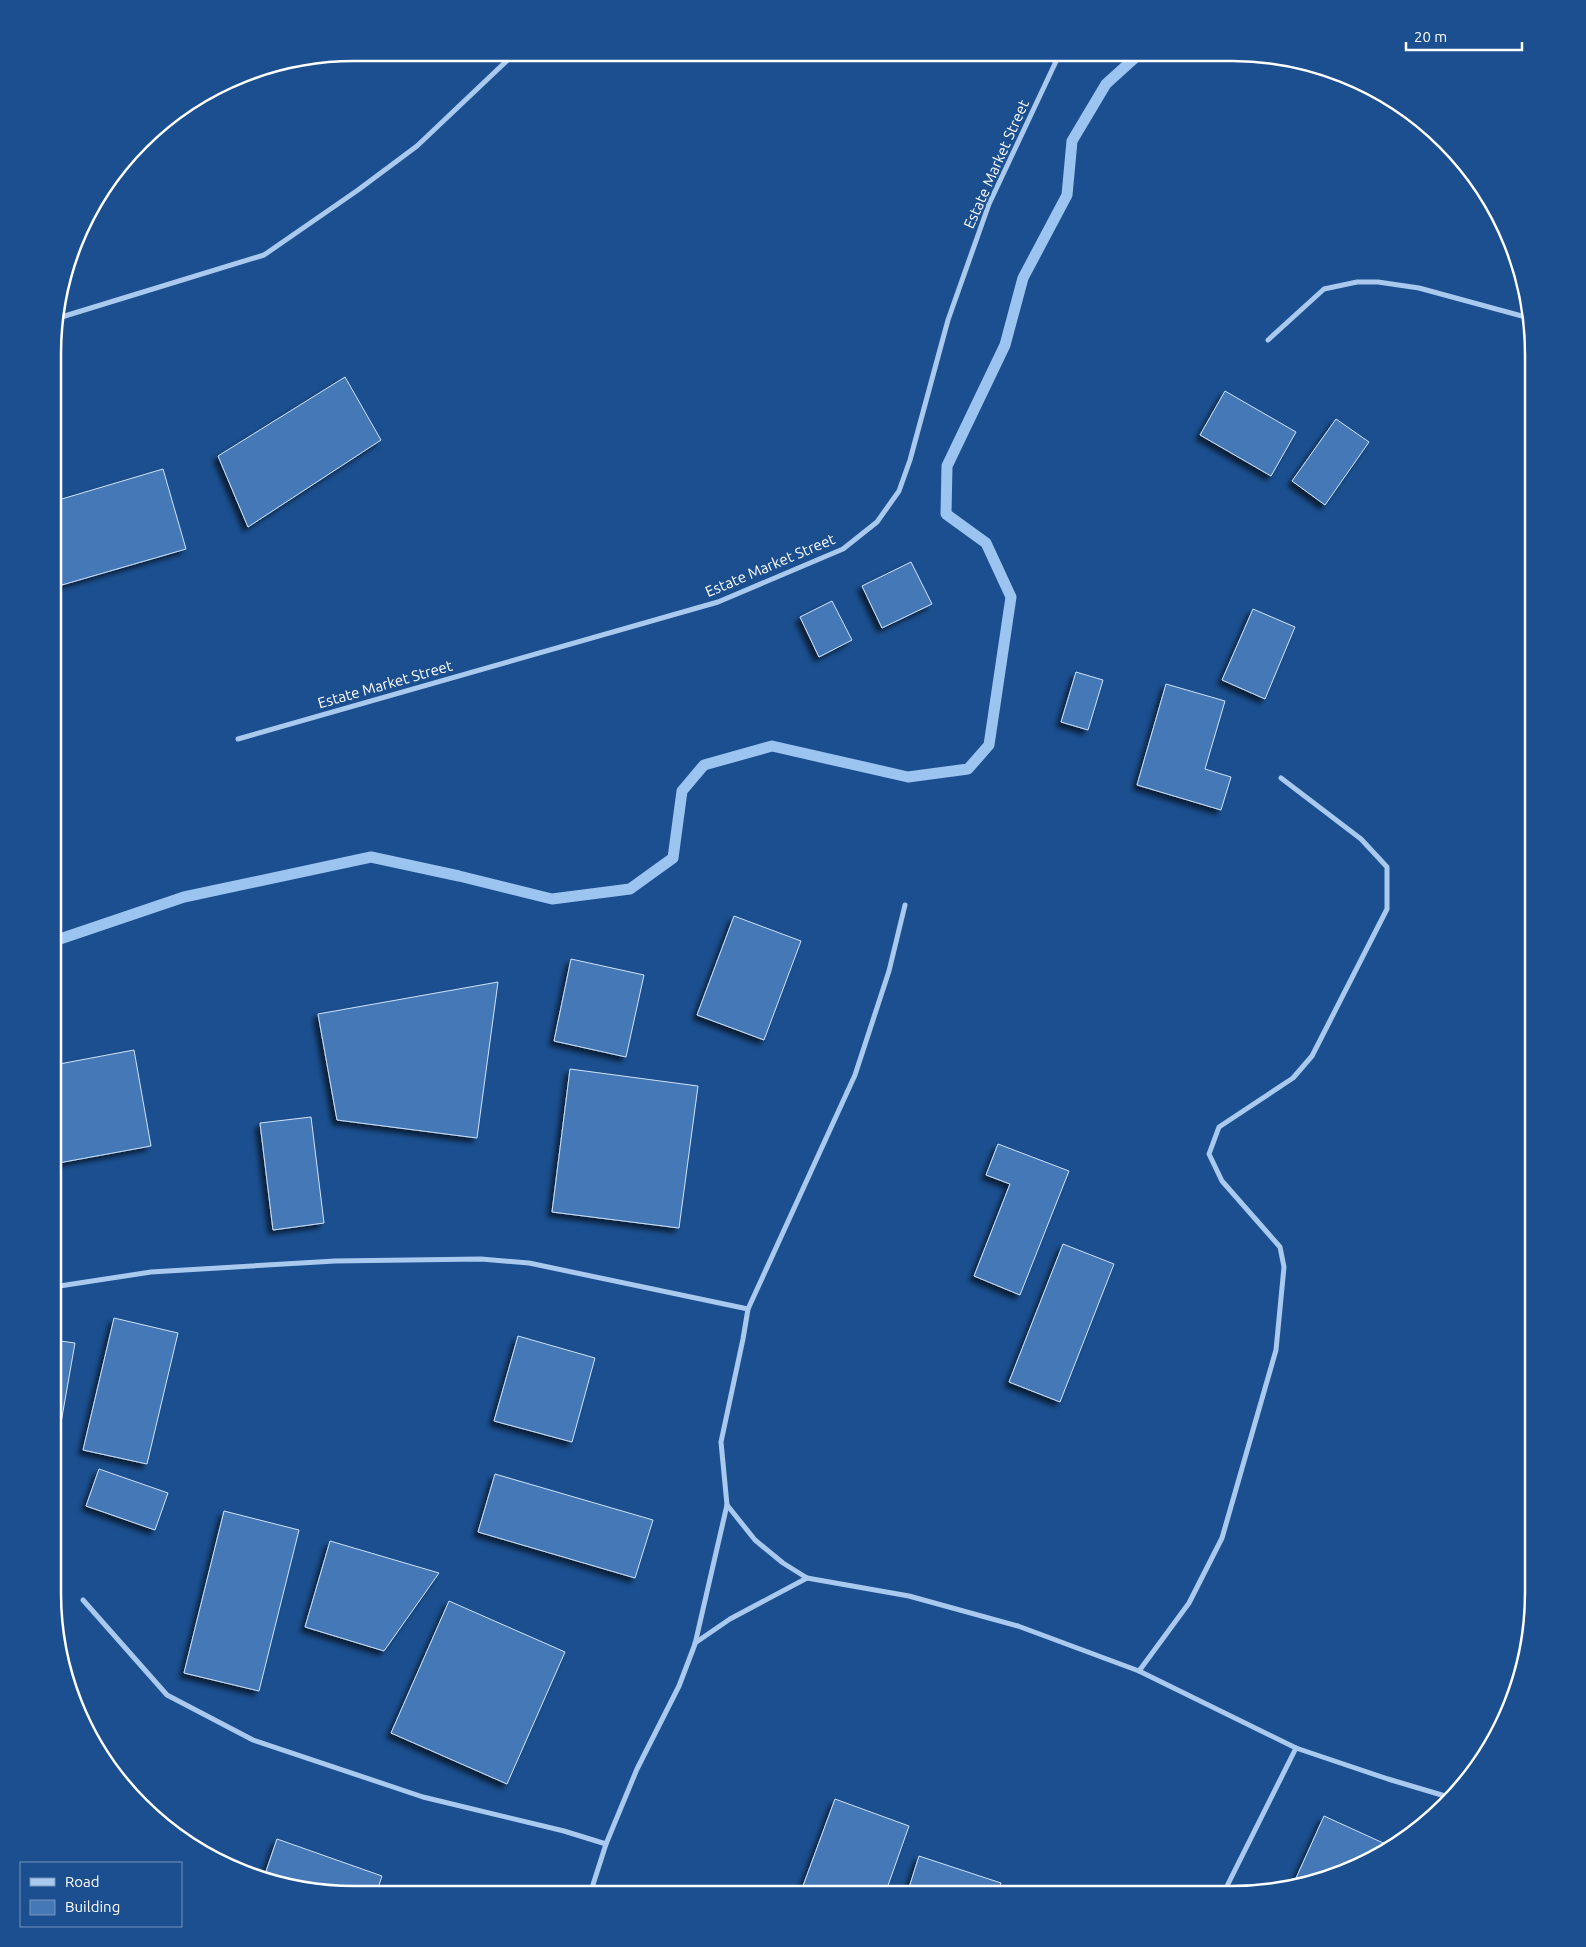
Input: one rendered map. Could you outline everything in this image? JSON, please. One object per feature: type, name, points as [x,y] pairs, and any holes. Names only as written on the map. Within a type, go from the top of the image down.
[{"type":"street","points":[[64,315],[264,255],[358,190],[417,146],[507,61]]},
{"type":"street","name":"Estate Market Street","points":[[238,739],[718,602],[843,549],[877,522],[899,491],[910,460],[948,320],[989,204],[1056,61]]},
{"type":"street","points":[[1268,340],[1324,290],[1357,282],[1378,282],[1420,288],[1522,316]]},
{"type":"street","points":[[1139,1671],[1189,1603],[1222,1538],[1276,1350],[1284,1267],[1280,1247],[1222,1181],[1209,1154],[1219,1127],[1293,1078],[1312,1056],[1387,909],[1387,867],[1361,839],[1281,778]]},
{"type":"street","points":[[593,1886],[606,1844],[637,1769],[679,1686],[695,1644],[726,1505],[721,1442],[748,1309],[855,1075],[889,971],[905,905]]},
{"type":"street","points":[[61,1286],[151,1272],[335,1261],[481,1259],[528,1263],[748,1309]]},
{"type":"street","points":[[726,1505],[755,1540],[807,1578],[909,1596],[1018,1626],[1139,1671],[1296,1748],[1443,1795]]},
{"type":"street","points":[[695,1644],[730,1618],[807,1578]]},
{"type":"street","points":[[83,1600],[167,1695],[253,1740],[423,1798],[564,1831],[606,1844]]},
{"type":"street","points":[[1227,1886],[1296,1748]]},
{"type":"building","points":[[345,377],[381,440],[248,527],[218,456]]},
{"type":"building","points":[[1225,391],[1296,432],[1271,476],[1200,435]]},
{"type":"building","points":[[1336,419],[1369,442],[1325,505],[1292,481]]},
{"type":"building","points":[[163,469],[186,549],[61,585],[61,499]]},
{"type":"building","points":[[911,562],[932,604],[882,628],[862,586]]},
{"type":"building","points":[[832,601],[852,640],[819,657],[800,617]]},
{"type":"building","points":[[1253,609],[1295,627],[1265,699],[1222,680]]},
{"type":"building","points":[[1076,672],[1103,680],[1088,730],[1061,722]]},
{"type":"building","points":[[1166,684],[1225,701],[1205,769],[1231,777],[1221,810],[1137,785]]},
{"type":"building","points":[[734,916],[801,941],[764,1040],[697,1015]]},
{"type":"building","points":[[571,959],[644,975],[626,1057],[554,1041]]},
{"type":"building","points":[[498,982],[477,1138],[337,1120],[318,1014]]},
{"type":"building","points":[[134,1050],[151,1146],[61,1163],[61,1064]]},
{"type":"building","points":[[570,1069],[698,1086],[679,1228],[552,1212]]},
{"type":"building","points":[[311,1117],[324,1223],[273,1230],[260,1123]]},
{"type":"building","points":[[998,1144],[1069,1171],[1020,1295],[974,1276],[1010,1184],[986,1175]]},
{"type":"building","points":[[1063,1244],[1114,1264],[1060,1402],[1009,1382]]},
{"type":"building","points":[[114,1318],[178,1333],[147,1464],[83,1450]]},
{"type":"building","points":[[518,1336],[595,1358],[572,1442],[494,1421]]},
{"type":"building","points":[[61,1341],[75,1343],[61,1423]]},
{"type":"building","points":[[99,1469],[168,1493],[155,1530],[86,1506]]},
{"type":"building","points":[[495,1474],[653,1520],[635,1578],[478,1532]]},
{"type":"building","points":[[224,1511],[299,1530],[259,1691],[184,1673]]},
{"type":"building","points":[[330,1541],[439,1573],[384,1651],[305,1627]]},
{"type":"building","points":[[449,1601],[565,1652],[507,1784],[391,1733]]},
{"type":"building","points":[[835,1799],[909,1826],[888,1886],[803,1886]]},
{"type":"building","points":[[1324,1816],[1384,1843],[1362,1856],[1326,1870],[1296,1879]]},
{"type":"building","points":[[277,1839],[382,1876],[379,1886],[354,1886],[297,1880],[266,1872]]},
{"type":"building","points":[[919,1856],[1001,1883],[1000,1886],[910,1886]]},
{"type":"waterway","points":[[61,939],[184,897],[371,857],[552,899],[630,889],[673,858],[682,791],[704,765],[772,746],[908,777],[968,769],[989,745],[1011,597],[986,543],[946,514],[947,466],[1005,345],[1023,278],[1067,195],[1072,141],[1106,84],[1131,61]]}]
